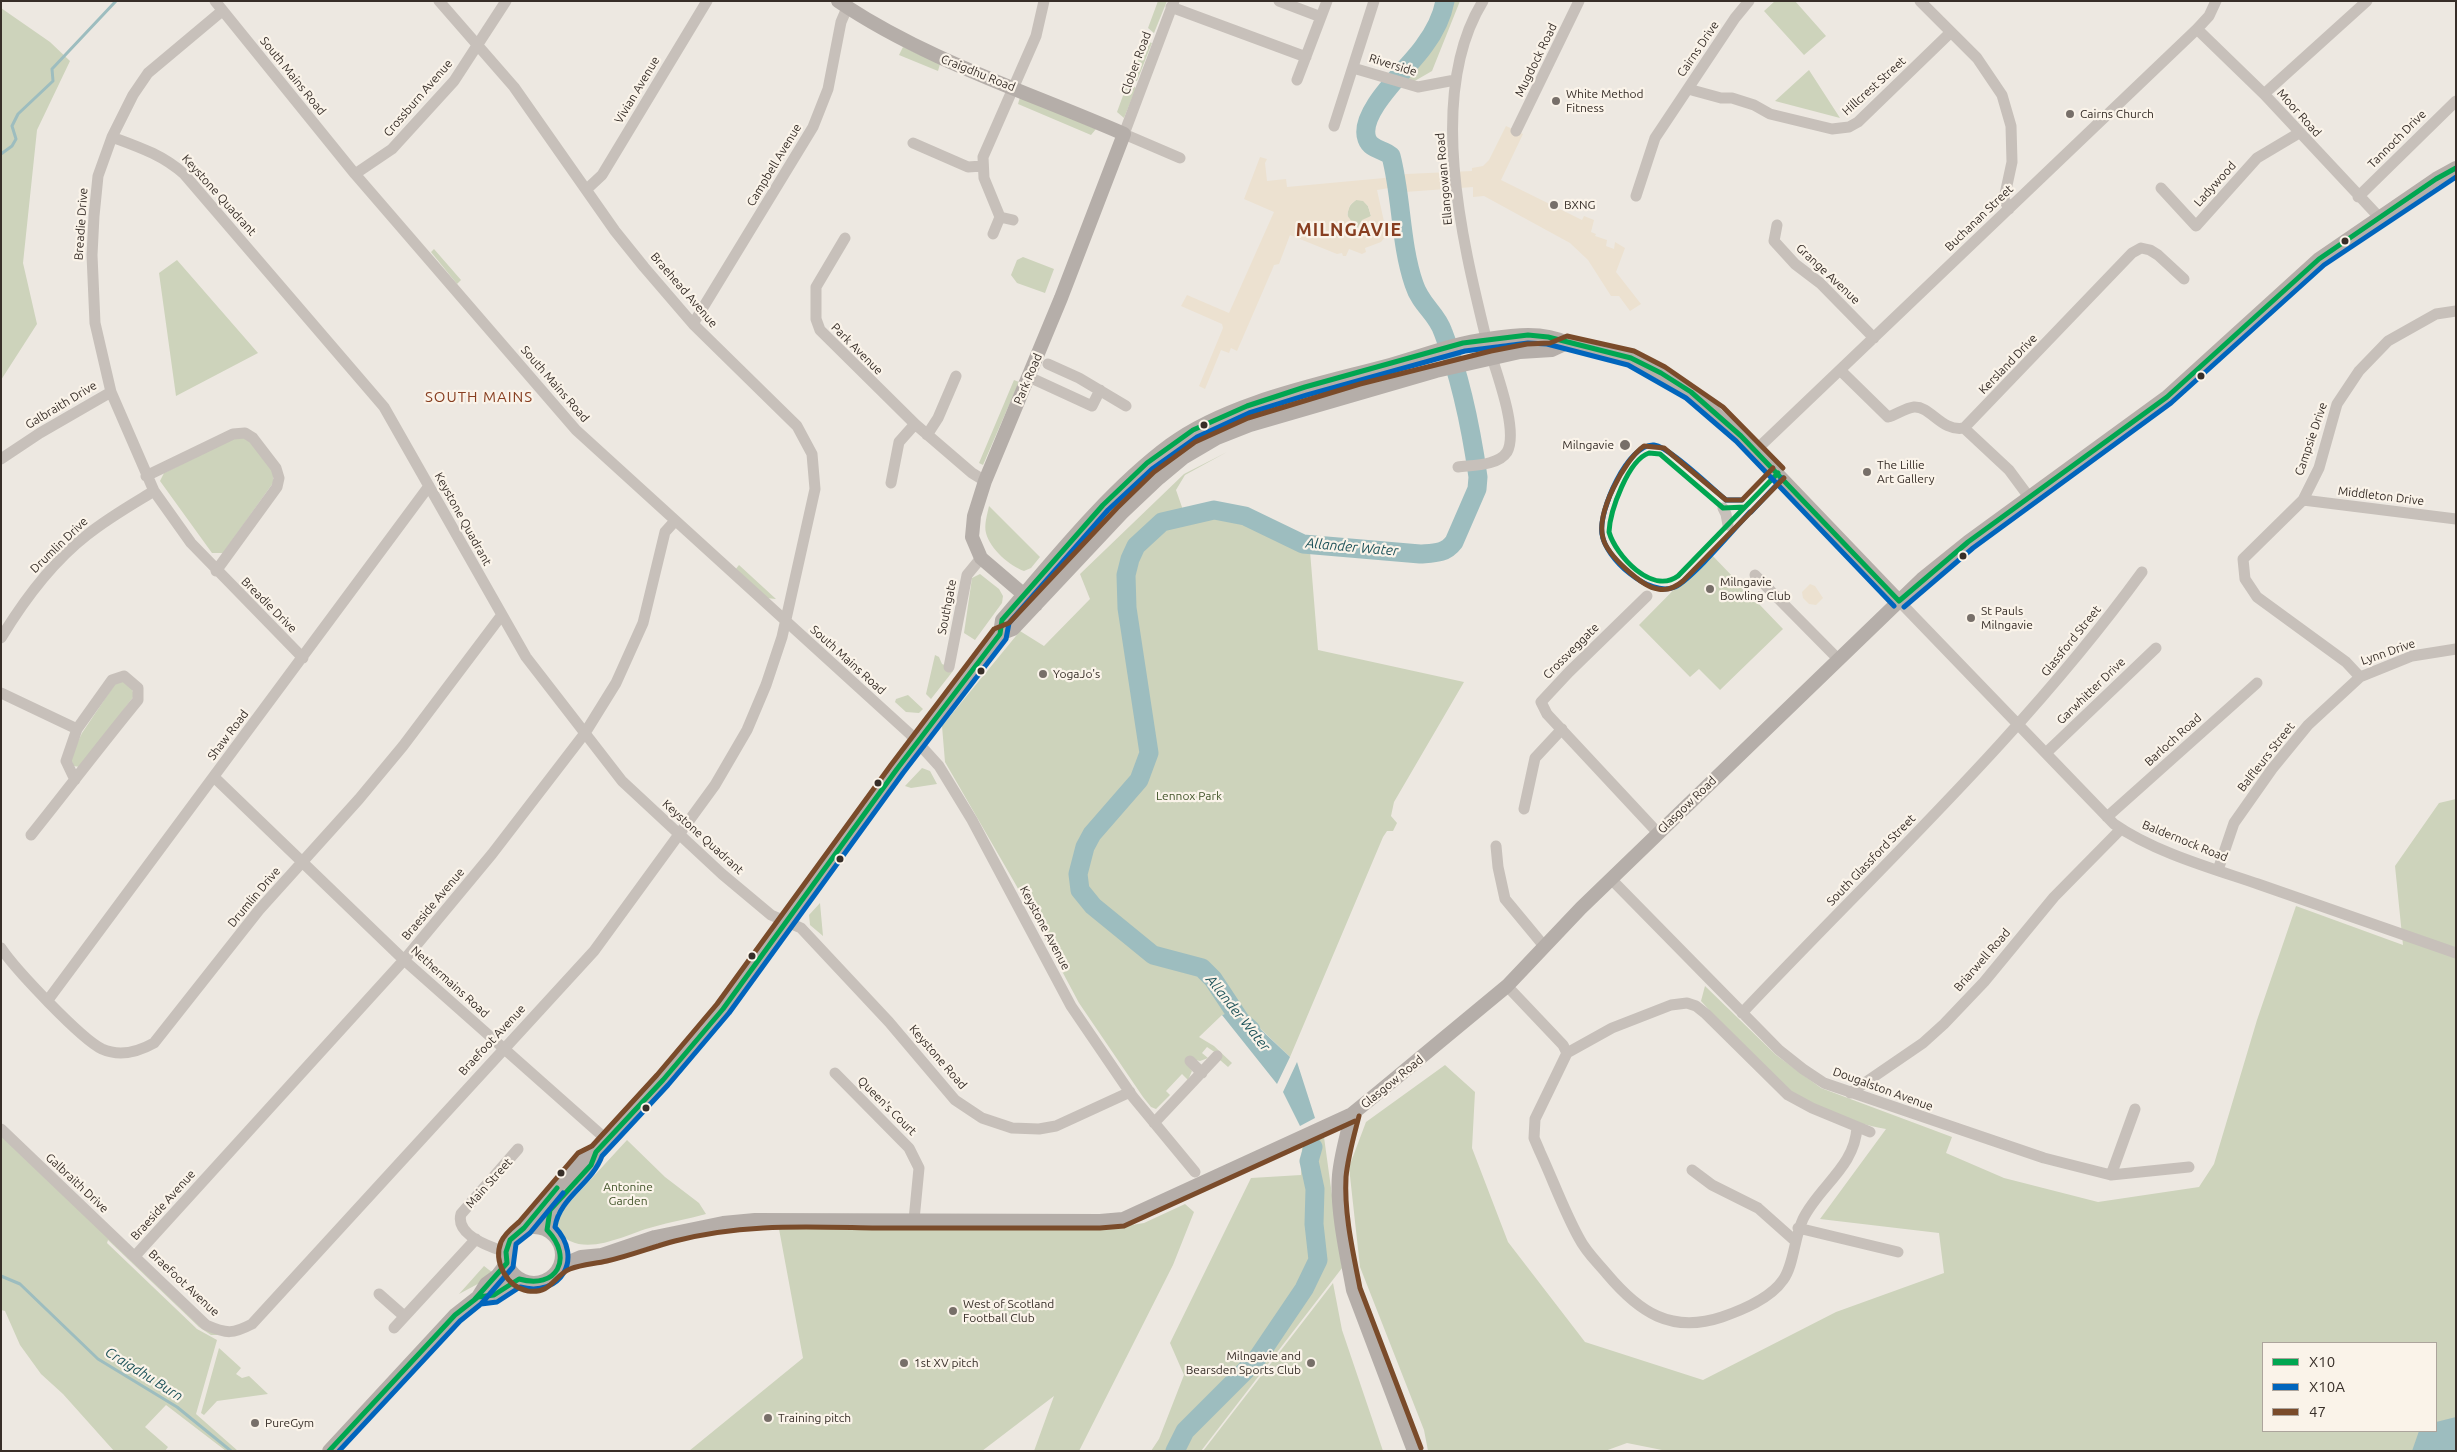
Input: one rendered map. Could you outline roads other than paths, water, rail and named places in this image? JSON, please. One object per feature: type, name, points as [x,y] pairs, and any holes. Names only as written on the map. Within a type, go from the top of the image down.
[{"type":"main road","name":"Craigdhu Road","points":[[842,4],[917,47],[1124,134]]},
{"type":"main road","name":"Park Road","points":[[1036,605],[981,558],[972,537],[972,526],[985,481],[1029,377],[1124,134]]},
{"type":"main road","name":"Glasgow Road","points":[[560,1266],[581,1256],[602,1255],[654,1238],[723,1223],[811,1219],[1100,1221],[1123,1219],[1140,1213],[1250,1159],[1352,1114],[1507,986],[1544,946],[1658,833],[1899,601],[1949,556],[2167,397],[2319,259],[2436,179],[2456,168]]},
{"type":"main road","points":[[329,1451],[455,1315],[478,1297],[486,1284],[497,1276],[514,1235],[524,1228],[583,1158],[596,1152],[663,1080],[723,1009],[1000,634],[1002,620],[1110,500],[1159,453],[1202,425],[1242,409],[1462,345],[1486,339],[1522,335],[1548,336],[1566,343],[1631,358],[1661,373],[1690,392],[1741,436],[1899,601]]},
{"type":"main road","points":[[1000,634],[1013,629],[1158,478],[1199,448],[1250,425],[1436,371],[1528,351],[1552,350],[1566,343]]},
{"type":"main road","points":[[1352,1114],[1339,1176],[1339,1198],[1351,1277],[1378,1357],[1414,1451]]},
{"type":"main road","points":[[547,1230],[550,1210],[591,1166],[596,1152]]},
{"type":"main road","points":[[506,1258],[519,1279],[530,1283],[542,1282],[551,1277],[560,1266],[560,1246],[557,1240],[547,1230],[536,1227],[524,1228]]},
{"type":"main road","points":[[560,1246],[581,1256]]},
{"type":"main road","points":[[478,1297],[494,1295],[519,1279]]},
{"type":"street","name":"Braehead Avenue","points":[[439,1],[514,87],[587,189],[615,232],[692,324],[797,426],[812,454],[815,489],[785,621]]},
{"type":"street","name":"Crossburn Avenue","points":[[355,174],[392,149],[454,81],[506,1]]},
{"type":"street","name":"Vivian Avenue","points":[[587,189],[602,175],[707,1]]},
{"type":"street","points":[[993,234],[1000,217],[982,166],[983,157],[1036,36],[1044,1]]},
{"type":"street","points":[[1279,1],[1321,17]]},
{"type":"street","points":[[1297,80],[1327,1]]},
{"type":"street","name":"Riverside","points":[[1334,126],[1374,1]]},
{"type":"street","name":"Ellangowan Road","points":[[1458,467],[1494,461],[1503,457],[1508,450],[1510,431],[1502,385],[1486,339],[1462,233],[1453,146],[1455,80],[1464,38],[1482,1]]},
{"type":"street","name":"Mugdock Road","points":[[1516,131],[1580,1]]},
{"type":"street","name":"Cairns Drive","points":[[1636,196],[1655,138],[1735,18],[1749,1]]},
{"type":"street","points":[[1920,1],[1977,58],[1996,83],[2008,109],[2012,154],[2004,199],[2009,209]]},
{"type":"street","name":"Buchanan Street","points":[[1755,451],[2198,29],[2209,16],[2216,1]]},
{"type":"street","points":[[2264,94],[2366,1]]},
{"type":"street","name":"Campbell Avenue","points":[[692,324],[813,127],[828,89],[841,22],[842,4]]},
{"type":"street","points":[[1173,4],[1306,57]]},
{"type":"street","name":"Clober Road","points":[[1124,134],[1173,4]]},
{"type":"street","name":"Breadie Drive","points":[[218,6],[148,72],[133,95],[112,137],[98,176],[92,255],[95,323],[111,392],[146,476],[154,490],[191,543],[216,571],[303,658]]},
{"type":"street","name":"South Mains Road","points":[[218,6],[355,174],[576,430],[674,522],[918,743]]},
{"type":"street","name":"Moor Road","points":[[2198,29],[2264,94],[2358,197],[2379,217]]},
{"type":"street","name":"Hillcrest Street","points":[[1688,89],[1754,104],[1770,114],[1815,125],[1842,129],[1858,122],[1951,32]]},
{"type":"street","name":"Riverside","points":[[1353,68],[1403,85],[1418,88],[1455,80]]},
{"type":"street","name":"Tannoch Drive","points":[[2358,197],[2456,101]]},
{"type":"street","name":"Ladywood","points":[[2161,188],[2196,226],[2257,158],[2299,133]]},
{"type":"street","points":[[1124,134],[1180,158]]},
{"type":"street","name":"Keystone Quadrant","points":[[112,137],[150,151],[171,162],[184,174],[384,406],[501,616],[526,656],[622,781],[771,915],[787,922]]},
{"type":"street","points":[[913,142],[968,167],[982,166]]},
{"type":"street","points":[[1000,217],[1013,220]]},
{"type":"street","name":"Grange Avenue","points":[[1777,225],[1774,242],[1795,264],[1820,283],[1874,338]]},
{"type":"street","name":"Park Avenue","points":[[845,238],[818,282],[816,293],[817,325],[838,350],[915,424],[972,473],[985,481]]},
{"type":"street","name":"Kersland Drive","points":[[1964,428],[2132,253],[2141,248],[2150,250],[2184,279]]},
{"type":"street","name":"Campsie Drive","points":[[2360,677],[2346,662],[2258,597],[2245,580],[2243,559],[2303,500],[2319,468],[2337,404],[2359,371],[2388,342],[2436,314],[2456,311]]},
{"type":"street","points":[[1048,364],[1079,378],[1126,406]]},
{"type":"street","points":[[1840,370],[1888,417],[1915,407],[1921,408],[1947,427],[1957,430],[1964,428],[2009,470],[2029,497]]},
{"type":"street","points":[[927,435],[938,418],[956,376]]},
{"type":"street","points":[[1029,377],[1092,406],[1100,390]]},
{"type":"street","name":"Galbraith Drive","points":[[1,460],[40,433],[111,392]]},
{"type":"street","points":[[890,483],[899,442],[915,424]]},
{"type":"street","points":[[146,476],[233,434],[245,433],[253,438],[276,468],[279,478],[277,487],[216,571]]},
{"type":"street","name":"Shaw Road","points":[[48,1000],[429,486]]},
{"type":"street","name":"Drumlin Drive","points":[[1,638],[35,588],[63,557],[86,536],[154,490]]},
{"type":"street","name":"Middleton Drive","points":[[2303,500],[2456,519]]},
{"type":"street","points":[[1723,508],[1728,525]]},
{"type":"street","name":"Braeside Avenue","points":[[135,1256],[404,960],[492,854],[585,733],[616,683],[643,623],[665,532],[674,522]]},
{"type":"street","name":"Southgate","points":[[948,667],[967,575],[981,558]]},
{"type":"street","name":"Glassford Street","points":[[2019,726],[2100,630],[2142,572]]},
{"type":"street","points":[[1755,575],[1839,660]]},
{"type":"street","name":"Crossveggate","points":[[1647,596],[1541,702],[1546,714],[1658,833]]},
{"type":"street","name":"Baldernock Road","points":[[1899,601],[2107,817],[2121,829],[2146,842],[2218,870],[2456,953]]},
{"type":"street","name":"Drumlin Drive","points":[[1,948],[22,974],[48,1000],[102,1049],[118,1053],[130,1053],[154,1043],[259,910],[359,799],[403,746],[501,616]]},
{"type":"street","name":"Braefoot Avenue","points":[[135,1256],[206,1325],[221,1331],[235,1332],[252,1324],[503,1048],[594,951],[716,786],[747,730],[766,685],[785,621]]},
{"type":"street","name":"Garwhitter Drive","points":[[2046,753],[2156,648]]},
{"type":"street","name":"Lynn Drive","points":[[2360,677],[2412,656],[2456,649]]},
{"type":"street","points":[[31,835],[75,780],[138,700],[138,688],[124,676],[112,680],[76,729],[66,761],[75,780]]},
{"type":"street","name":"Balfleurs Street","points":[[2218,870],[2234,824],[2272,769],[2308,725],[2360,677]]},
{"type":"street","name":"Barloch Road","points":[[2107,817],[2257,683]]},
{"type":"street","points":[[1,693],[76,729]]},
{"type":"street","name":"South Glassford Street","points":[[1742,1012],[2019,726]]},
{"type":"street","points":[[1524,809],[1535,758],[1562,729]]},
{"type":"street","name":"Keystone Avenue","points":[[918,743],[939,766],[972,820],[1071,1006],[1130,1092],[1194,1172]]},
{"type":"street","name":"Nethermains Road","points":[[214,777],[301,863],[404,960],[607,1140]]},
{"type":"street","name":"Briarwell Road","points":[[1850,1093],[1923,1043],[1944,1024],[1984,982],[2054,897],[2121,829]]},
{"type":"street","points":[[1496,846],[1505,900],[1544,946]]},
{"type":"street","name":"Dougalston Avenue","points":[[1611,879],[1779,1050],[1824,1083],[2044,1158],[2111,1175],[2189,1167]]},
{"type":"street","name":"Keystone Road","points":[[787,922],[801,928],[889,1022],[955,1100],[982,1118],[1012,1128],[1039,1129],[1056,1126],[1130,1092]]},
{"type":"street","points":[[1507,986],[1563,1045],[1567,1054]]},
{"type":"street","points":[[1857,1127],[1852,1153],[1843,1167],[1813,1201],[1796,1234],[1784,1279],[1763,1298],[1731,1314],[1703,1322],[1687,1324],[1653,1315],[1635,1303],[1623,1293],[1586,1249],[1534,1138],[1535,1119],[1567,1054],[1612,1028],[1671,1005],[1687,1003],[1696,1006],[1706,1014],[1788,1096],[1870,1132]]},
{"type":"street","points":[[1154,1123],[1217,1056]]},
{"type":"street","points":[[1190,1061],[1202,1072]]},
{"type":"street","name":"Queen's Court","points":[[835,1073],[909,1148],[919,1168],[914,1220]]},
{"type":"street","points":[[2111,1175],[2135,1109]]},
{"type":"street","name":"Galbraith Drive","points":[[1,1130],[135,1256]]},
{"type":"street","name":"Main Street","points":[[506,1258],[481,1244],[461,1226],[459,1220],[461,1214],[518,1149]]},
{"type":"street","points":[[1692,1170],[1712,1185],[1758,1208],[1796,1234],[1898,1252]]},
{"type":"street","points":[[394,1328],[476,1239]]},
{"type":"street","points":[[379,1294],[404,1316]]},
{"type":"water","points":[[1239,1009],[1290,1057],[1277,1084],[1222,1015]]},
{"type":"water","points":[[1297,1062],[1315,1118],[1300,1126],[1283,1092]]},
{"type":"water","points":[[2456,1417],[2456,1451],[2412,1451],[2419,1432],[2437,1432],[2437,1422]]},
{"type":"waterway","name":"Craigdhu Burn","points":[[1,154],[12,146],[16,139],[12,126],[18,114],[53,81],[52,69],[116,1]]},
{"type":"waterway","name":"Allander Water","points":[[1251,1030],[1240,1020],[1213,979],[1202,968],[1153,955],[1093,906],[1080,890],[1078,874],[1085,847],[1092,834],[1139,780],[1149,753],[1127,608],[1126,575],[1136,546],[1162,522],[1214,510],[1245,516],[1303,544],[1420,554],[1443,551],[1454,542],[1477,489],[1478,477],[1469,422],[1455,367],[1443,332],[1417,292],[1409,268],[1391,156],[1369,143],[1366,128],[1370,116],[1386,90],[1431,36],[1445,1]]},
{"type":"waterway","name":"Allander Water","points":[[1175,1451],[1185,1431],[1256,1360],[1304,1289],[1318,1260],[1314,1224],[1315,1189],[1309,1161],[1313,1147]]},
{"type":"waterway","name":"Craigdhu Burn","points":[[1,1276],[20,1284],[98,1359],[177,1407],[231,1451]]},
{"type":"place","name":"White Method Fitness","points":[[1556,101]]},
{"type":"place","name":"Cairns Church","points":[[2070,114]]},
{"type":"place","name":"BXNG","points":[[1554,205]]},
{"type":"place","name":"Milngavie","points":[[1625,445]]},
{"type":"place","name":"The Lillie Art Gallery","points":[[1867,472]]},
{"type":"place","name":"Milngavie Bowling Club","points":[[1710,589]]},
{"type":"place","name":"St Pauls Milngavie","points":[[1971,618]]},
{"type":"place","name":"YogaJo's","points":[[1043,674]]},
{"type":"place","name":"West of Scotland Football Club","points":[[953,1311]]},
{"type":"place","name":"1st XV pitch","points":[[904,1363]]},
{"type":"place","name":"Milngavie and Bearsden Sports Club","points":[[1311,1363]]},
{"type":"place","name":"Training pitch","points":[[768,1418]]},
{"type":"place","name":"PureGym","points":[[255,1423]]},
{"type":"district","name":"MILNGAVIE","points":[[1349,230]]},
{"type":"district","name":"SOUTH MAINS","points":[[479,397]]},
{"type":"park label","name":"Lennox Park","points":[[1189,796]]},
{"type":"park label","name":"Antonine Garden","points":[[628,1194]]}]
